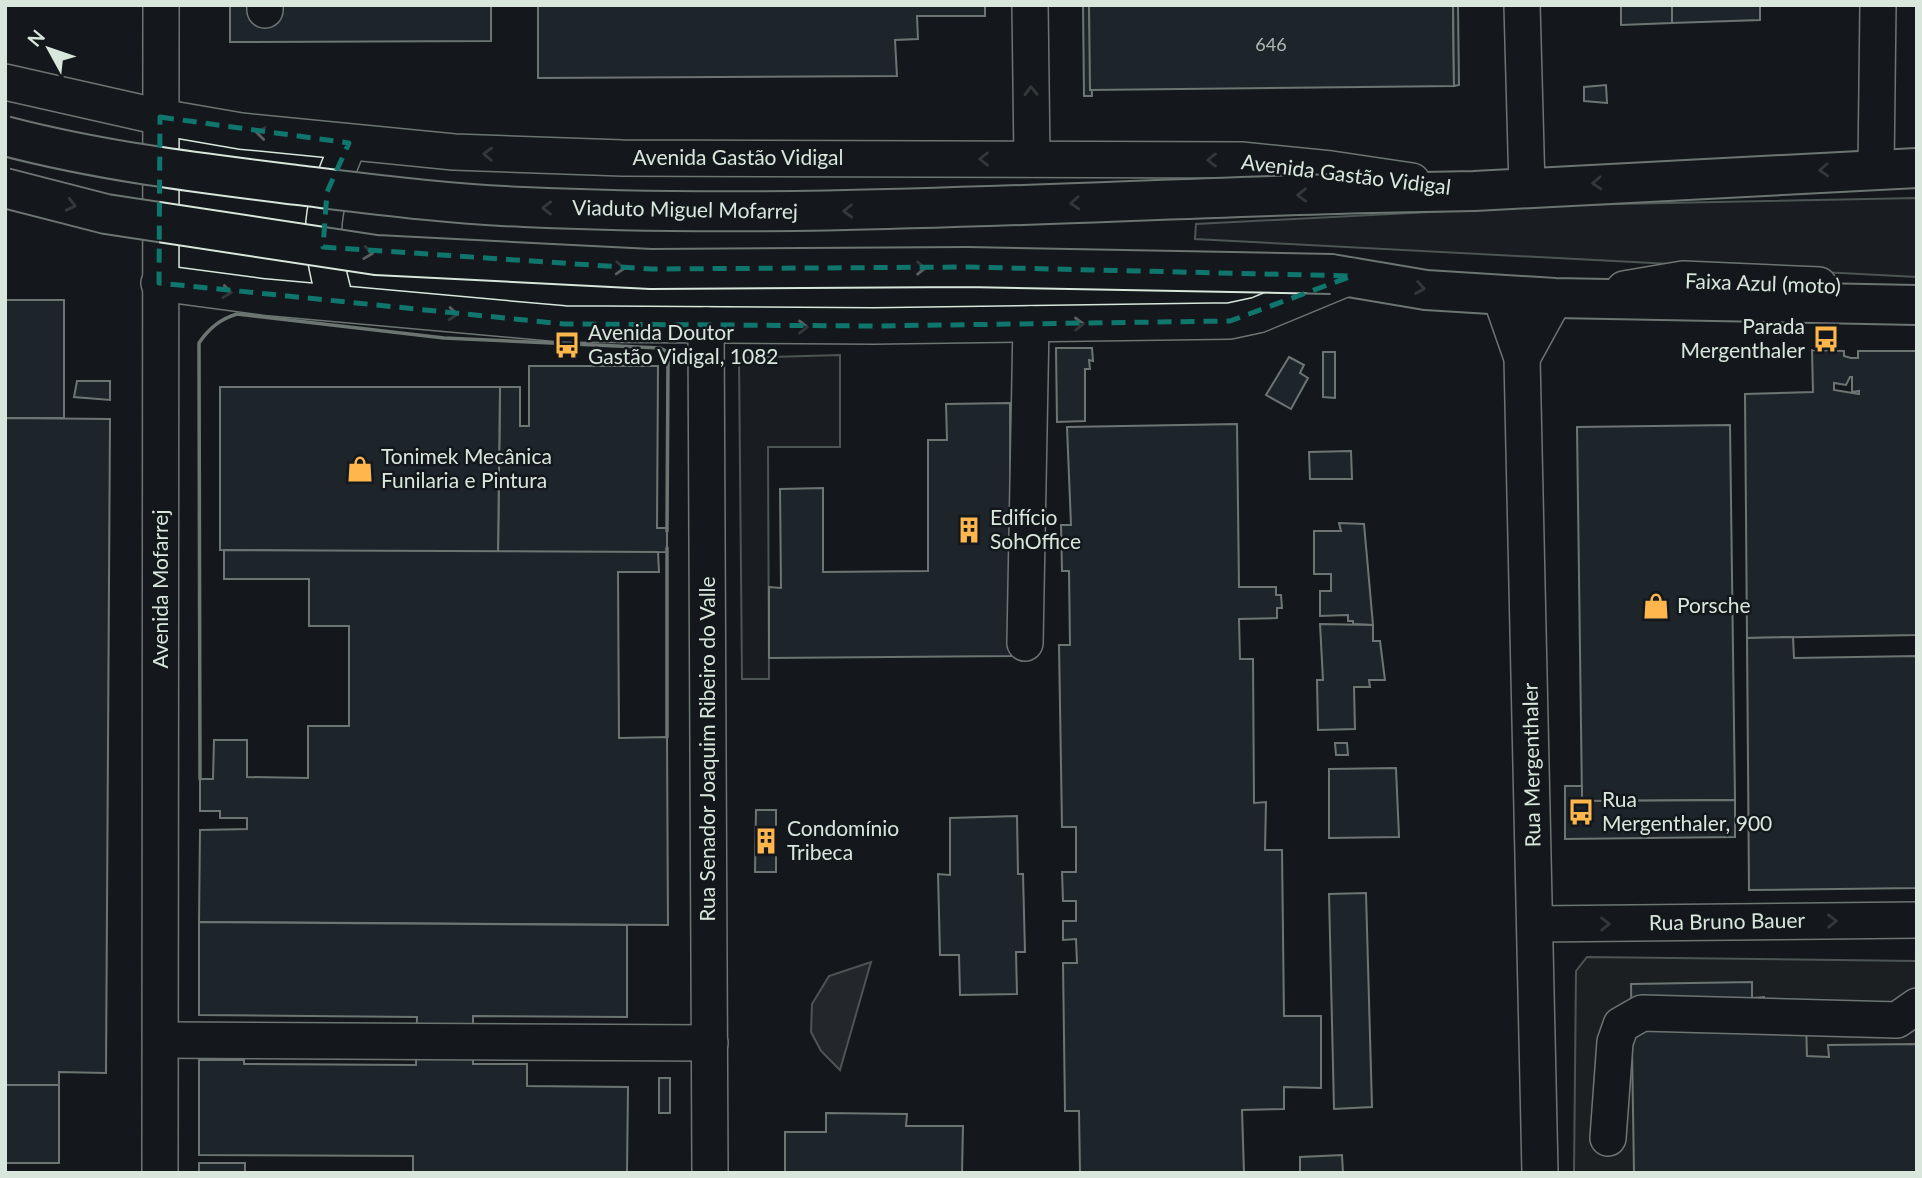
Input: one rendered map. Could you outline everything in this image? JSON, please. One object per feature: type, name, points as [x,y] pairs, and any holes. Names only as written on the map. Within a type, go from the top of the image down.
[{"type":"highway","name":"Viaduto Miguel Mofarrej","points":[[5,136],[142,164],[253,180],[410,198],[522,207],[800,212],[1371,193]]},
{"type":"highway","name":"Avenida Gastão Vidigal","points":[[1371,193],[1474,191],[1876,168],[1917,168]]},
{"type":"highway","points":[[5,188],[106,214],[376,255],[651,269],[967,267],[1342,275],[1426,290],[1500,295],[1917,305]]},
{"type":"street","name":"Avenida Mofarrej","points":[[160,1173],[161,5]]},
{"type":"street","points":[[1030,5],[1031,159]]},
{"type":"street","points":[[1522,5],[1527,188]]},
{"type":"street","points":[[1876,168],[1878,5]]},
{"type":"street","name":"Avenida Gastão Vidigal","points":[[5,82],[160,117],[349,143],[454,152],[622,158],[1241,160],[1331,169],[1474,191]]},
{"type":"street","points":[[336,303],[324,259],[321,227],[327,192],[349,143]]},
{"type":"street","points":[[159,283],[564,324],[1031,324],[1230,321],[1258,316],[1342,275]]},
{"type":"street","name":"Faixa Azul (moto)","points":[[1562,298],[1683,279],[1917,291]]},
{"type":"street","name":"Rua Mergenthaler","points":[[1500,295],[1522,358],[1540,1173]]},
{"type":"street","points":[[1522,358],[1562,298]]},
{"type":"street","points":[[1025,643],[1031,324]]},
{"type":"street","name":"Rua Senador Joaquim Ribeiro do Valle","points":[[706,325],[710,1173]]},
{"type":"street","name":"Rua Bruno Bauer","points":[[1536,925],[1917,920]]},
{"type":"street","points":[[1608,1138],[1615,1042],[1621,1025],[1642,1013],[1896,1020],[1917,1006]]},
{"type":"street","points":[[161,1040],[710,1043]]},
{"type":"highlighted area","points":[[160,117],[349,143],[327,192],[323,247],[651,269],[967,267],[1352,276],[1230,321],[874,326],[564,324],[159,283]]},
{"type":"shaded area","points":[[1917,198],[1917,277],[1195,239],[1196,224],[1567,205]]},
{"type":"shaded area","points":[[840,355],[840,447],[768,447],[769,679],[742,679],[739,358]]},
{"type":"shaded area","points":[[1587,957],[1917,961],[1917,1173],[1574,1173],[1576,971]]},
{"type":"shaded area","points":[[871,962],[840,1070],[821,1051],[811,1032],[812,1004],[829,976]]},
{"type":"building","points":[[230,5],[491,5],[491,41],[230,42]]},
{"type":"building","points":[[538,5],[985,5],[985,16],[917,16],[918,39],[895,40],[897,76],[538,78]]},
{"type":"building","points":[[1083,5],[1089,5],[1092,96],[1084,96]]},
{"type":"building","points":[[1089,5],[1453,5],[1454,86],[1090,90]]},
{"type":"building","points":[[1453,5],[1458,5],[1459,85],[1454,86]]},
{"type":"building","points":[[1621,5],[1672,5],[1672,23],[1621,25]]},
{"type":"building","points":[[1672,5],[1760,5],[1760,20],[1672,23]]},
{"type":"building","points":[[1606,85],[1607,103],[1584,101],[1584,87]]},
{"type":"building","points":[[5,300],[64,300],[64,418],[5,418]]},
{"type":"building","points":[[1056,348],[1092,348],[1093,361],[1089,360],[1090,369],[1085,369],[1085,421],[1057,422]]},
{"type":"building","points":[[1812,350],[1844,351],[1844,356],[1851,358],[1858,358],[1858,351],[1917,351],[1917,635],[1747,638],[1745,394],[1813,392]],"holes":[[[1852,377],[1852,392],[1859,391],[1859,394],[1834,390],[1834,383],[1846,385]]]},
{"type":"building","points":[[1323,352],[1335,352],[1335,398],[1323,397]]},
{"type":"building","points":[[1289,357],[1304,365],[1300,373],[1308,378],[1291,409],[1266,395]]},
{"type":"building","points":[[529,366],[658,366],[657,528],[667,528],[667,552],[498,553],[500,387],[520,387],[520,426],[529,426]]},
{"type":"building","points":[[77,381],[110,381],[110,400],[74,397]]},
{"type":"building","name":"Tonimek Mecânica Funilaria e Pintura","points":[[220,387],[500,387],[498,553],[220,550]]},
{"type":"building","name":"Edifício SohOffice","points":[[1010,403],[1011,656],[769,658],[769,587],[781,588],[780,489],[823,488],[823,572],[928,571],[928,440],[947,440],[946,404]]},
{"type":"building","points":[[5,418],[110,419],[106,1073],[59,1072],[59,1085],[5,1085]]},
{"type":"building","points":[[1237,424],[1239,587],[1276,587],[1276,595],[1281,595],[1282,608],[1277,608],[1277,618],[1239,619],[1240,659],[1253,659],[1254,803],[1266,802],[1265,850],[1282,850],[1284,1016],[1321,1016],[1321,1088],[1284,1087],[1284,1109],[1242,1110],[1244,1173],[1080,1173],[1079,1111],[1065,1111],[1063,963],[1077,963],[1076,939],[1063,940],[1063,921],[1076,921],[1076,901],[1063,901],[1062,872],[1076,872],[1076,827],[1062,827],[1059,645],[1070,645],[1069,571],[1062,571],[1061,525],[1071,525],[1067,427]]},
{"type":"building","name":"Porsche","points":[[1730,425],[1735,800],[1582,801],[1577,427]]},
{"type":"building","points":[[1351,451],[1352,479],[1310,479],[1309,452]]},
{"type":"building","points":[[1339,523],[1364,524],[1373,625],[1353,624],[1353,621],[1348,621],[1348,615],[1320,616],[1320,591],[1331,591],[1331,574],[1314,574],[1314,531],[1341,531]]},
{"type":"building","points":[[224,550],[658,552],[659,572],[618,572],[619,738],[667,737],[668,925],[199,922],[200,830],[247,829],[247,818],[220,818],[220,811],[200,811],[200,779],[213,779],[214,740],[247,740],[247,777],[308,778],[308,726],[349,726],[349,626],[309,626],[309,579],[224,579]]},
{"type":"building","points":[[1320,624],[1373,625],[1373,641],[1380,641],[1385,680],[1369,680],[1370,687],[1354,687],[1355,729],[1318,730],[1317,680],[1323,680]]},
{"type":"building","points":[[1793,637],[1794,658],[1917,656],[1917,888],[1749,890],[1747,638]]},
{"type":"building","points":[[1335,743],[1347,743],[1348,755],[1336,755]]},
{"type":"building","points":[[1396,768],[1399,837],[1329,838],[1329,769]]},
{"type":"building","points":[[1565,786],[1582,786],[1582,801],[1735,800],[1735,837],[1565,839]]},
{"type":"building","name":"Condomínio Tribeca","points":[[756,810],[776,810],[776,872],[755,872]]},
{"type":"building","points":[[1017,816],[1018,874],[1023,874],[1025,952],[1016,952],[1017,994],[960,995],[959,955],[940,955],[938,874],[950,875],[950,818]]},
{"type":"building","points":[[1366,893],[1372,1107],[1334,1109],[1329,894]]},
{"type":"building","points":[[199,922],[627,925],[627,1017],[473,1016],[473,1064],[527,1064],[527,1086],[628,1087],[627,1173],[413,1173],[413,1156],[199,1155],[199,1060],[244,1060],[244,1064],[416,1065],[417,1017],[199,1015]]},
{"type":"building","points":[[1752,982],[1752,998],[1764,997],[1764,1023],[1806,1022],[1807,1056],[1829,1057],[1828,1045],[1917,1044],[1917,1173],[1634,1173],[1631,984]]},
{"type":"building","points":[[659,1078],[670,1078],[670,1113],[659,1113]]},
{"type":"building","points":[[5,1085],[59,1085],[59,1163],[5,1163]]},
{"type":"building","points":[[826,1113],[907,1114],[906,1126],[963,1126],[962,1173],[785,1173],[785,1132],[826,1132]]},
{"type":"building","points":[[1342,1155],[1343,1173],[1300,1173],[1300,1157]]},
{"type":"building","points":[[199,1163],[245,1163],[245,1173],[199,1173]]},
{"type":"wall","points":[[200,779],[199,343],[220,321],[237,314],[444,338],[660,348],[666,351],[668,362],[667,531]]},
{"type":"wall","points":[[667,548],[667,737]]},
{"type":"place","name":"Parada Mergenthaler","points":[[1826,339]]},
{"type":"place","name":"Avenida Doutor Gastão Vidigal, 1082","points":[[567,345]]},
{"type":"place","name":"Tonimek Mecânica Funilaria e Pintura","points":[[360,469]]},
{"type":"place","name":"Edifício SohOffice","points":[[969,530]]},
{"type":"place","name":"Porsche","points":[[1656,606]]},
{"type":"place","name":"Rua Mergenthaler, 900","points":[[1581,812]]},
{"type":"place","name":"Condomínio Tribeca","points":[[766,841]]}]
